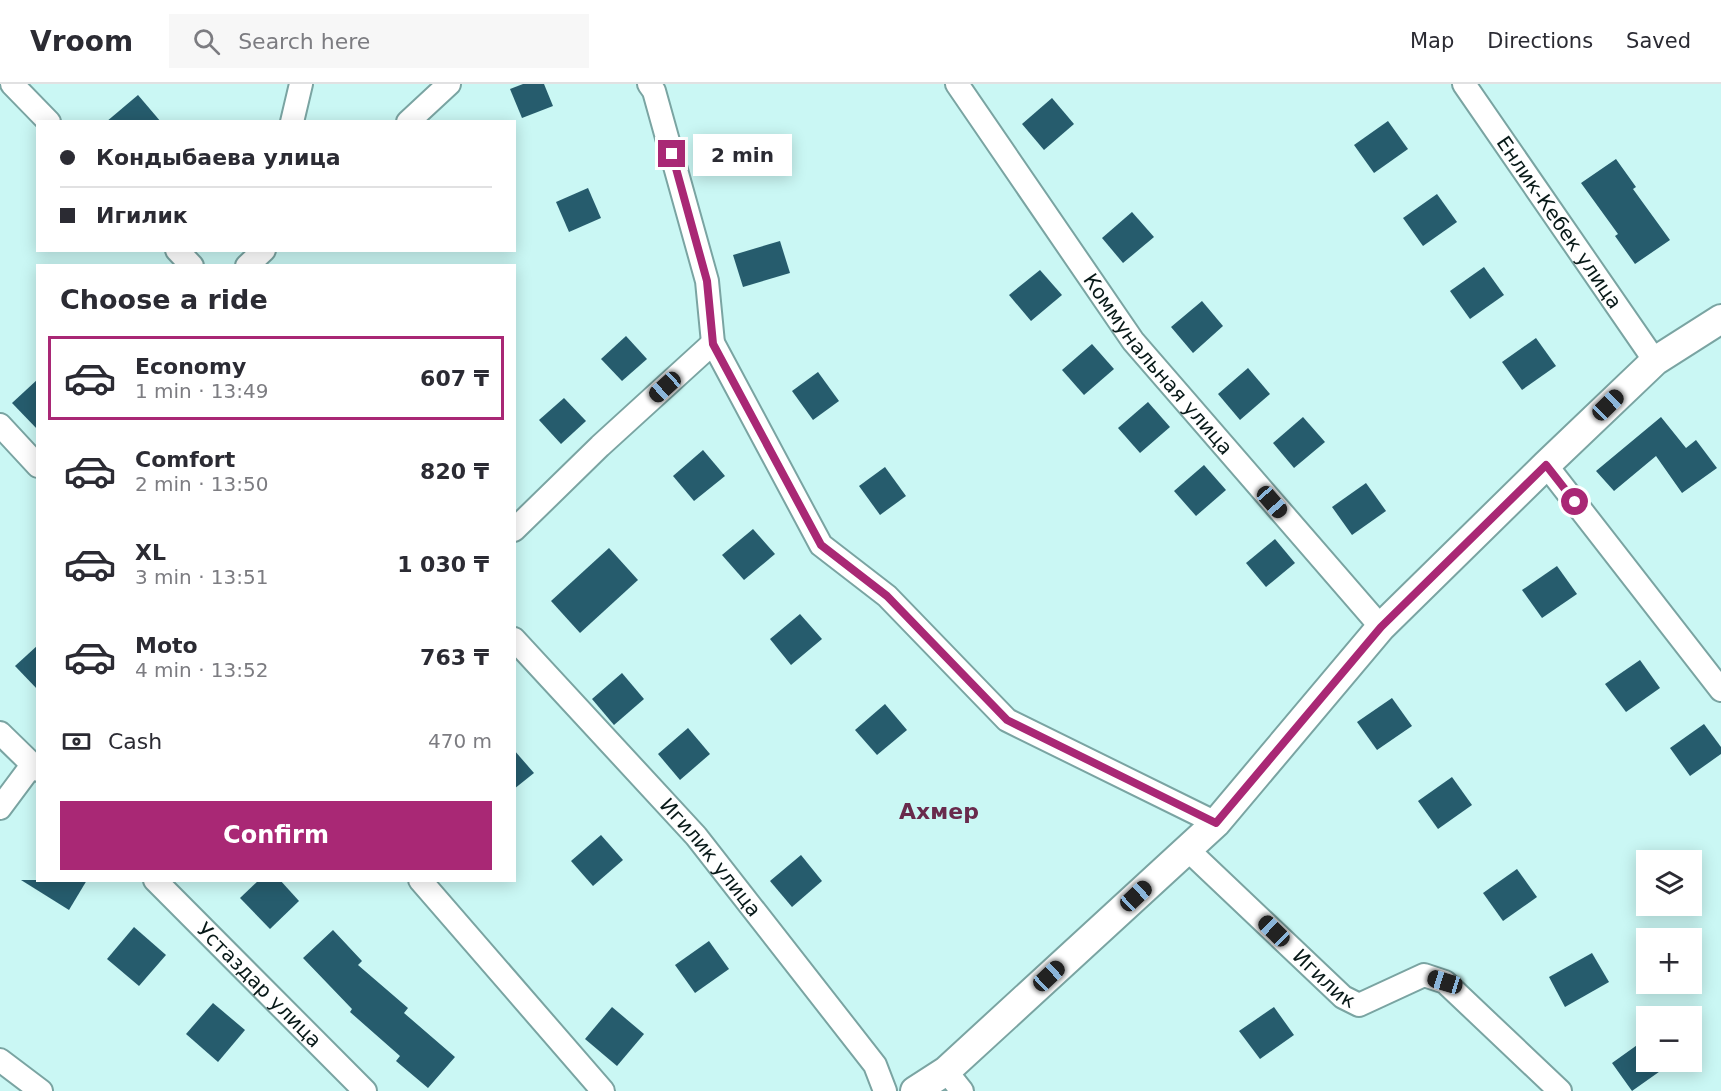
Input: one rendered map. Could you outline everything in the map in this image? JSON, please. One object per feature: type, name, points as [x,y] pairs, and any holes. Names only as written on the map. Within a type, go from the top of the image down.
[{"type":"street","points":[[12,84],[47,120]]},
{"type":"street","points":[[292,120],[301,84]]},
{"type":"street","points":[[410,120],[449,84]]},
{"type":"street","points":[[649,84],[654,91],[707,281],[713,344],[821,545],[887,596],[1007,720],[1216,823]]},
{"type":"street","name":"Коммунальная улица","points":[[957,84],[1132,341],[1381,627]]},
{"type":"street","name":"Енлик-Кебек улица","points":[[1464,84],[1655,361]]},
{"type":"street","points":[[179,252],[190,264]]},
{"type":"street","points":[[249,264],[262,252]]},
{"type":"street","points":[[915,1091],[954,1081],[1187,849],[1216,823],[1381,627],[1655,361],[1721,319]]},
{"type":"street","points":[[516,528],[600,446],[713,344]]},
{"type":"street","points":[[0,425],[36,464]]},
{"type":"street","points":[[1546,465],[1721,690]]},
{"type":"street","name":"Игилик улица","points":[[516,641],[696,836],[875,1065],[885,1091]]},
{"type":"street","points":[[0,733],[35,767],[0,808]]},
{"type":"street","name":"Игилик","points":[[1187,849],[1343,997],[1359,1005],[1424,975],[1445,982],[1560,1091]]},
{"type":"street","name":"Устаздар улица","points":[[157,882],[365,1091]]},
{"type":"street","points":[[422,882],[603,1091]]},
{"type":"street","points":[[0,1060],[41,1091]]},
{"type":"building","points":[[523,84],[544,84],[553,106],[522,118],[510,89]]},
{"type":"building","points":[[138,95],[159,120],[108,120]]},
{"type":"building","points":[[1052,98],[1074,124],[1044,150],[1022,124]]},
{"type":"building","points":[[1388,121],[1408,149],[1374,173],[1354,145]]},
{"type":"building","points":[[1616,159],[1636,187],[1633,189],[1670,240],[1635,264],[1615,236],[1618,234],[1581,183]]},
{"type":"building","points":[[588,188],[601,218],[569,232],[556,202]]},
{"type":"building","points":[[1437,194],[1457,222],[1423,246],[1403,218]]},
{"type":"building","points":[[1132,212],[1154,237],[1123,263],[1102,238]]},
{"type":"building","points":[[780,241],[790,273],[743,287],[733,255]]},
{"type":"building","points":[[1484,267],[1504,295],[1470,319],[1450,291]]},
{"type":"building","points":[[1040,270],[1062,295],[1031,321],[1009,295]]},
{"type":"building","points":[[1202,301],[1223,326],[1193,353],[1171,327]]},
{"type":"building","points":[[626,336],[647,359],[622,381],[601,359]]},
{"type":"building","points":[[1536,338],[1556,366],[1522,390],[1502,362]]},
{"type":"building","points":[[1092,344],[1114,369],[1084,395],[1062,370]]},
{"type":"building","points":[[1248,368],[1270,394],[1240,420],[1218,394]]},
{"type":"building","points":[[818,372],[839,401],[813,420],[792,391]]},
{"type":"building","points":[[36,381],[36,428],[12,403]]},
{"type":"building","points":[[564,398],[586,421],[561,444],[539,420]]},
{"type":"building","points":[[1148,402],[1170,427],[1140,453],[1118,428]]},
{"type":"building","points":[[1303,417],[1325,442],[1294,468],[1273,443]]},
{"type":"building","points":[[1661,417],[1686,448],[1696,440],[1717,468],[1682,493],[1656,456],[1614,491],[1596,471]]},
{"type":"building","points":[[703,450],[725,476],[694,501],[673,476]]},
{"type":"building","points":[[1204,465],[1226,490],[1196,516],[1174,491]]},
{"type":"building","points":[[885,467],[906,496],[880,515],[859,486]]},
{"type":"building","points":[[1366,483],[1386,511],[1352,535],[1332,507]]},
{"type":"building","points":[[753,529],[775,554],[744,580],[722,555]]},
{"type":"building","points":[[1275,539],[1295,563],[1266,587],[1246,563]]},
{"type":"building","points":[[609,548],[638,580],[580,633],[551,601]]},
{"type":"building","points":[[1557,566],[1577,594],[1542,618],[1522,590]]},
{"type":"building","points":[[800,614],[822,639],[791,665],[770,639]]},
{"type":"building","points":[[36,647],[36,688],[15,666]]},
{"type":"building","points":[[1640,660],[1660,688],[1626,712],[1605,684]]},
{"type":"building","points":[[622,673],[644,699],[614,725],[592,699]]},
{"type":"building","points":[[1392,698],[1412,726],[1377,750],[1357,722]]},
{"type":"building","points":[[885,704],[907,730],[877,755],[855,730]]},
{"type":"building","points":[[1704,724],[1721,747],[1721,754],[1690,776],[1670,748]]},
{"type":"building","points":[[688,728],[710,754],[680,780],[658,754]]},
{"type":"building","points":[[516,752],[534,773],[516,787]]},
{"type":"building","points":[[1452,777],[1472,805],[1438,829],[1418,801]]},
{"type":"building","points":[[601,835],[623,860],[593,886],[571,861]]},
{"type":"building","points":[[801,855],[822,881],[792,907],[770,881]]},
{"type":"building","points":[[1517,869],[1537,897],[1503,921],[1483,893]]},
{"type":"building","points":[[21,880],[86,882],[69,910]]},
{"type":"building","points":[[257,882],[282,882],[299,901],[270,929],[240,898]]},
{"type":"building","points":[[134,927],[166,955],[139,986],[107,959]]},
{"type":"building","points":[[333,930],[362,961],[358,965],[408,1008],[404,1013],[455,1057],[428,1088],[396,1061],[400,1056],[350,1012],[352,1009],[303,958]]},
{"type":"building","points":[[709,941],[729,969],[695,993],[675,965]]},
{"type":"building","points":[[1592,953],[1609,982],[1565,1007],[1549,977]]},
{"type":"building","points":[[213,1003],[245,1030],[218,1062],[186,1034]]},
{"type":"building","points":[[612,1007],[644,1034],[617,1066],[585,1039]]},
{"type":"building","points":[[1274,1007],[1294,1035],[1260,1059],[1239,1031]]},
{"type":"building","points":[[1636,1046],[1636,1072],[1659,1072],[1632,1091],[1612,1063]]},
{"type":"district","name":"Ахмер","points":[[939,811]]},
{"type":"route","points":[[672,154],[707,281],[713,344],[821,545],[887,596],[1007,720],[1216,823],[1381,627],[1546,465],[1575,502]]}]
